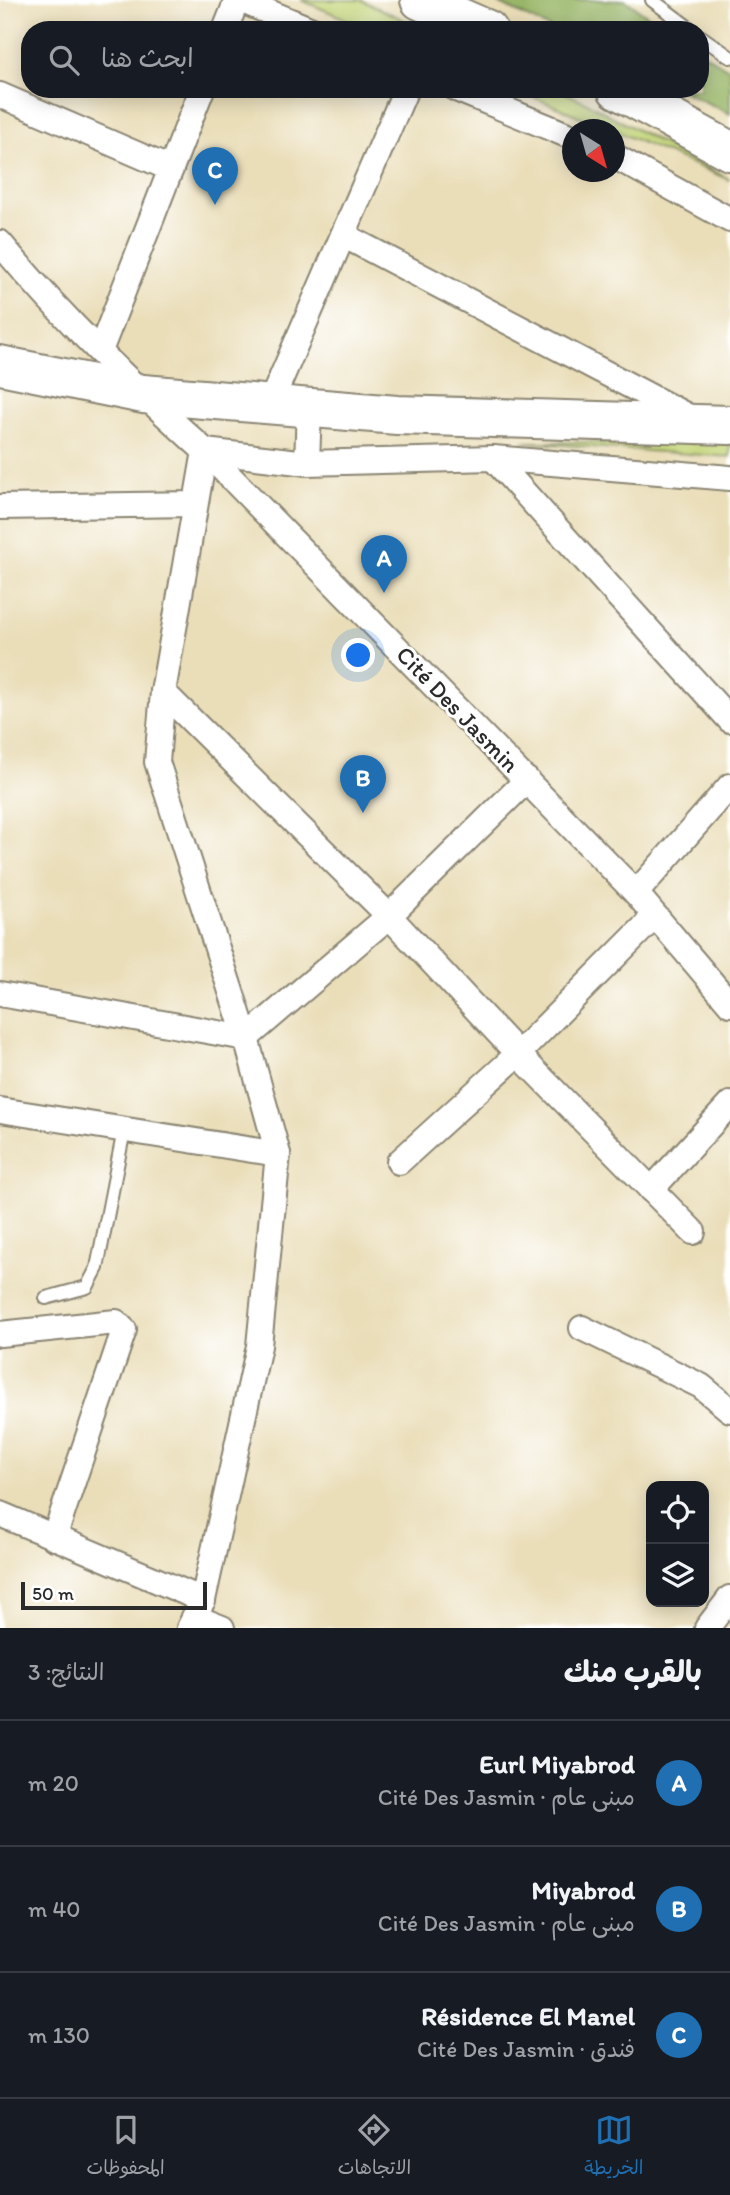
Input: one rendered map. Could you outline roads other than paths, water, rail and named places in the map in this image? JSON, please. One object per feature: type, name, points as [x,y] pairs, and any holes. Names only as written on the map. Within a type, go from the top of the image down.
[{"type":"main road","points":[[420,0],[468,21]]},
{"type":"main road","points":[[633,98],[727,150]]},
{"type":"main road","points":[[0,365],[143,394],[309,408],[397,415],[716,424]]},
{"type":"street","points":[[229,21],[239,0],[290,21]]},
{"type":"street","points":[[0,95],[171,169]]},
{"type":"street","points":[[100,351],[199,98]]},
{"type":"street","points":[[270,404],[401,98]]},
{"type":"street","points":[[477,98],[562,134]]},
{"type":"street","points":[[625,162],[730,220]]},
{"type":"street","points":[[343,235],[716,424]]},
{"type":"street","name":"Cité Des Jasmin","points":[[0,243],[23,271],[100,351],[205,451],[636,893],[730,1004]]},
{"type":"street","points":[[307,463],[309,408]]},
{"type":"street","points":[[195,1615],[259,1346],[278,1154],[246,1038],[158,762],[163,692],[205,451],[307,463],[493,458],[730,478]]},
{"type":"street","points":[[493,458],[730,720]]},
{"type":"street","points":[[0,507],[195,504]]},
{"type":"street","points":[[163,692],[388,916],[518,1054],[693,1232]]},
{"type":"street","points":[[246,1038],[388,916],[527,780]]},
{"type":"street","points":[[636,893],[730,786]]},
{"type":"street","points":[[399,1162],[518,1054],[655,916]]},
{"type":"street","points":[[0,994],[246,1038]]},
{"type":"street","points":[[651,1189],[730,1104]]},
{"type":"street","points":[[0,1110],[278,1154]]},
{"type":"street","points":[[0,1334],[116,1322],[124,1330],[54,1538]]},
{"type":"street","points":[[582,1328],[701,1386],[730,1410]]},
{"type":"street","points":[[0,1514],[54,1538],[222,1628]]},
{"type":"street","points":[[707,1628],[730,1598]]},
{"type":"lane","points":[[652,0],[680,21]]},
{"type":"lane","points":[[709,42],[730,57]]},
{"type":"lane","points":[[46,1298],[87,1287],[97,1268],[124,1130]]},
{"type":"place","name":"Résidence El Manel","points":[[215,205]]},
{"type":"place","name":"Eurl Miyabrod","points":[[384,593]]},
{"type":"place","name":"Miyabrod","points":[[363,813]]}]
